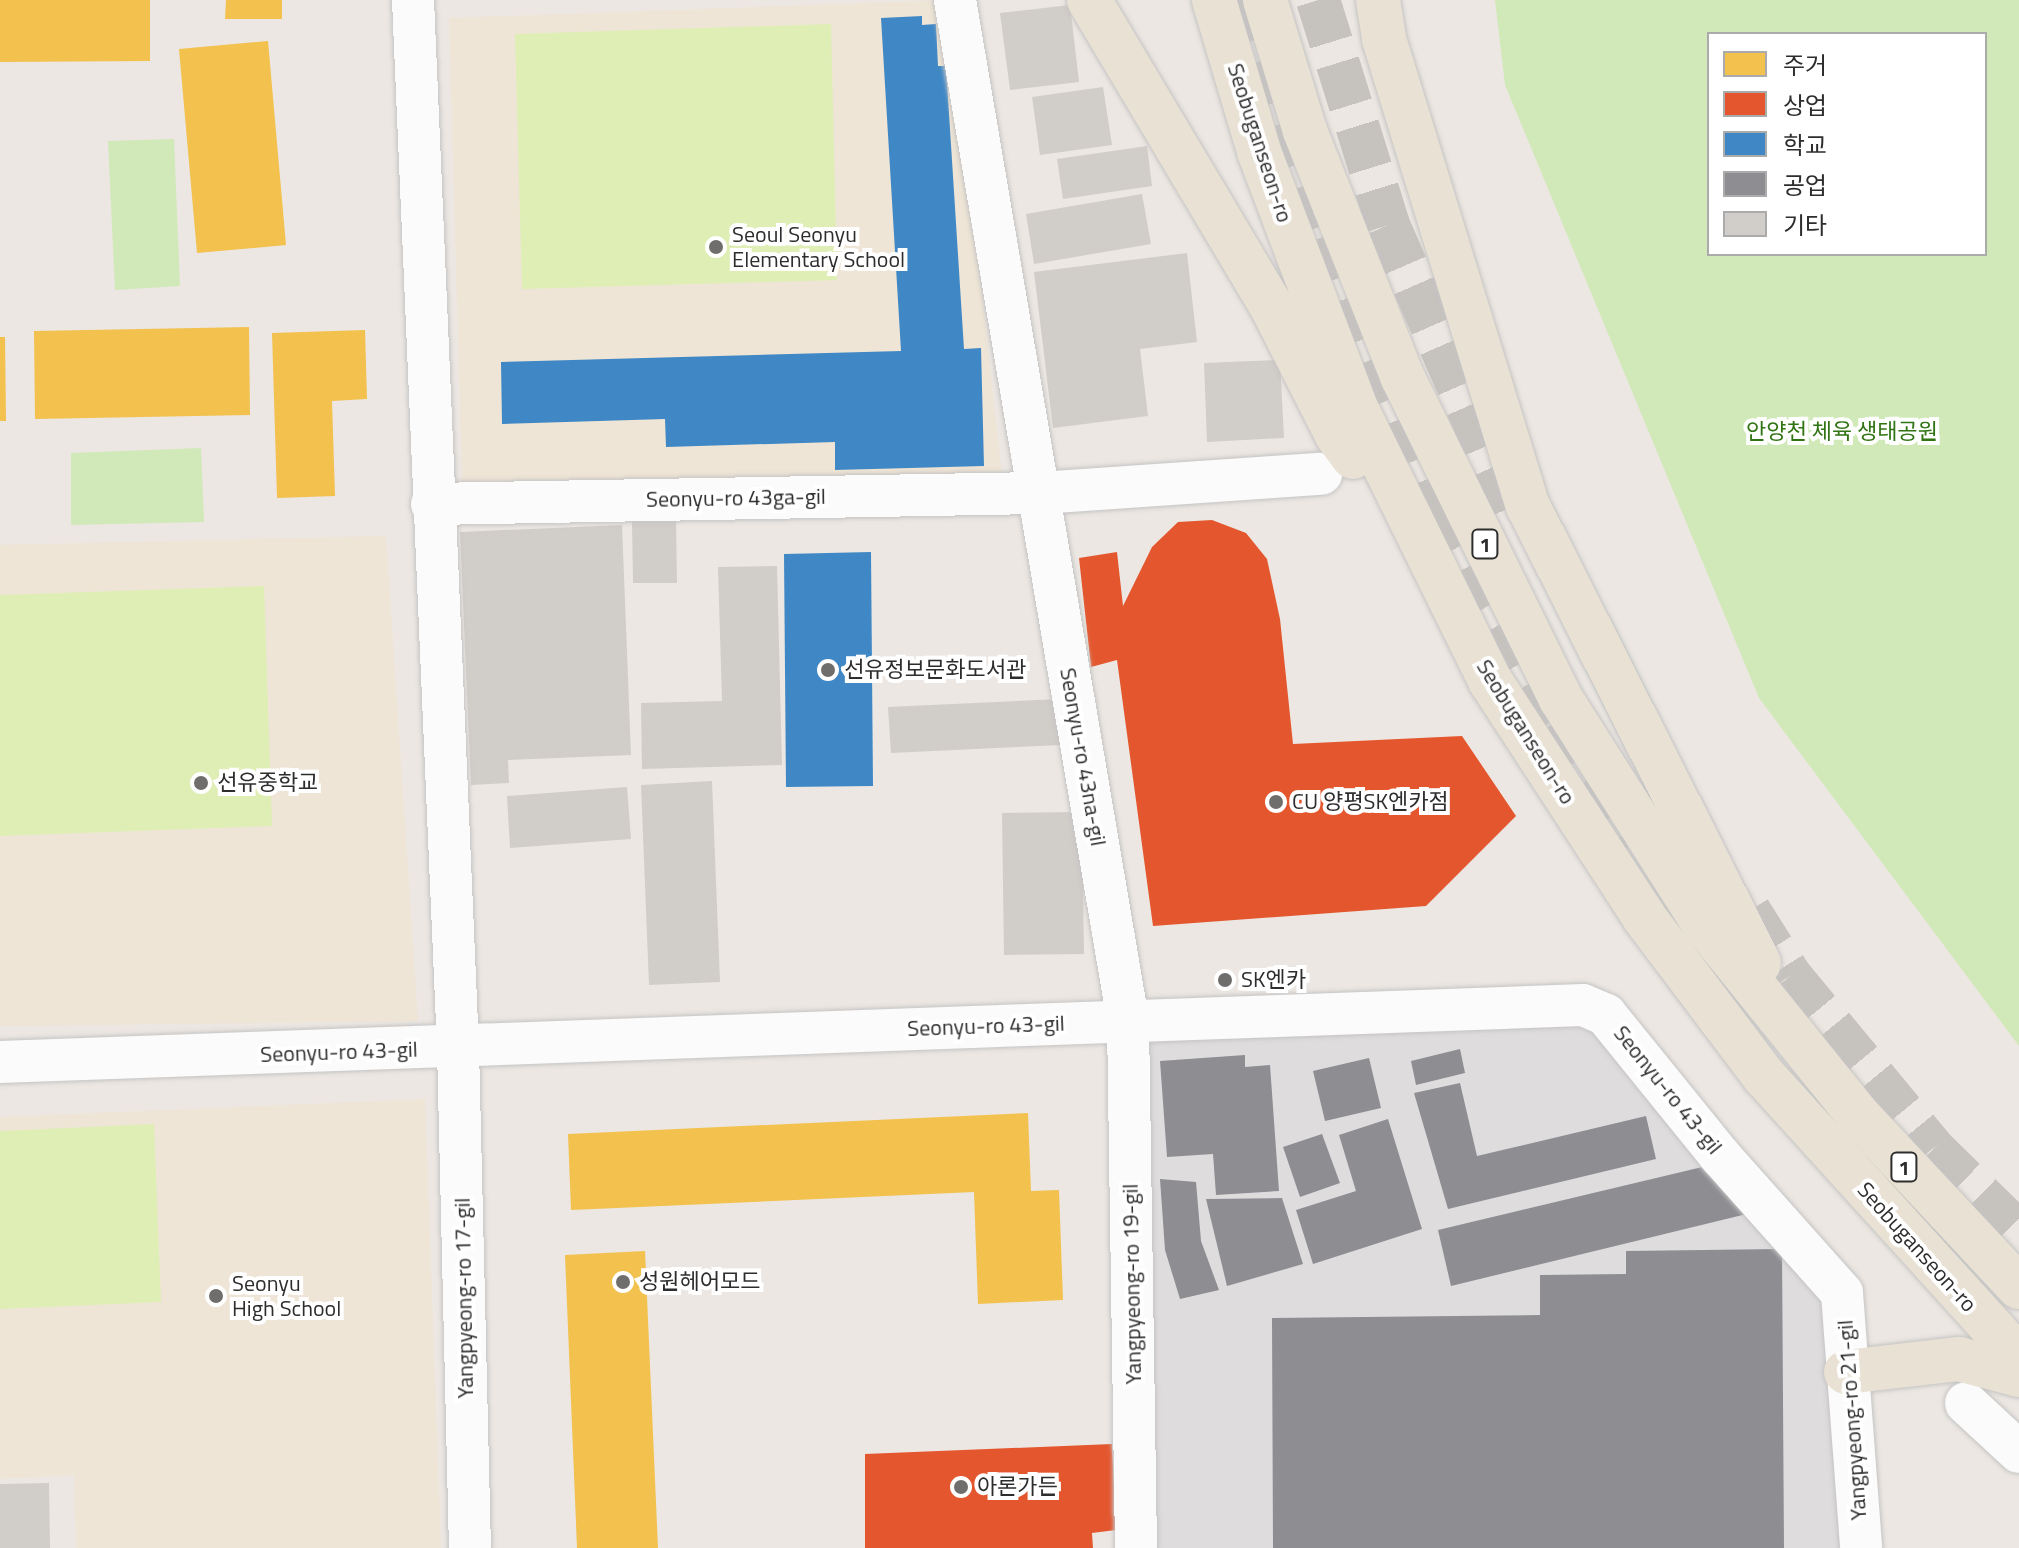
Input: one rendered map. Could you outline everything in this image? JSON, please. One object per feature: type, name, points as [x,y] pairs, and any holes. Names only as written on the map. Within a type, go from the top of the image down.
[{"type":"main road","points":[[1089,0],[1272,307],[1337,435],[1430,557]]},
{"type":"main road","name":"Seobuganseon-ro","points":[[1214,0],[1260,154],[1355,406],[1491,682],[1696,989],[1764,1076],[2019,1357]]},
{"type":"main road","name":"Seobuganseon-ro","points":[[1265,0],[1305,131],[1403,378],[1561,699],[1703,923],[1924,1189],[2019,1287]]},
{"type":"main road","points":[[1378,0],[1384,39],[1528,506],[1798,1040]]},
{"type":"main road","points":[[1846,1372],[1959,1359],[2019,1375]]},
{"type":"street","points":[[413,0],[432,504],[458,1048]]},
{"type":"street","name":"Seonyu-ro 43na-gil","points":[[955,0],[1128,1021]]},
{"type":"street","points":[[1039,493],[1321,474]]},
{"type":"street","name":"Seonyu-ro 43ga-gil","points":[[432,504],[1039,493]]},
{"type":"street","name":"Seonyu-ro 43-gil","points":[[0,1062],[458,1048],[1583,1005],[1606,1015],[1720,1156],[1842,1293]]},
{"type":"street","name":"Yangpyeong-ro 19-gil","points":[[1128,1021],[1136,1548]]},
{"type":"street","name":"Yangpyeong-ro 17-gil","points":[[458,1048],[470,1548]]},
{"type":"street","name":"Yangpyeong-ro 21-gil","points":[[1842,1293],[1846,1372],[1858,1463],[1861,1548]]},
{"type":"street","points":[[1966,1403],[2019,1452]]},
{"type":"shaded area","name":"Seoul Seonyu Elementary School","points":[[949,0],[1002,475],[462,482],[449,18]]},
{"type":"shaded area","name":"선유중학교","points":[[386,536],[418,1021],[0,1026],[0,545]]},
{"type":"shaded area","points":[[1583,1005],[1842,1293],[1861,1548],[1149,1548],[1128,1021]]},
{"type":"shaded area","name":"Seonyu High School","points":[[425,1099],[441,1548],[76,1548],[74,1475],[0,1479],[0,1117]]},
{"type":"green space","name":"안양천 체육 생태공원","points":[[1495,0],[2019,0],[2019,1046],[1759,698],[1505,85]]},
{"type":"green space","points":[[831,24],[837,280],[522,289],[515,34]]},
{"type":"green space","points":[[174,139],[180,286],[115,290],[108,141]]},
{"type":"green space","points":[[201,448],[204,522],[71,525],[71,453]]},
{"type":"green space","points":[[264,586],[272,826],[0,836],[0,595]]},
{"type":"green space","points":[[154,1124],[161,1302],[0,1309],[0,1131]]},
{"type":"building: 주거","points":[[0,0],[150,0],[150,61],[0,62]]},
{"type":"building: 주거","points":[[226,0],[282,0],[282,19],[225,19]]},
{"type":"building: 주거","points":[[268,41],[286,245],[197,253],[179,49]]},
{"type":"building: 주거","points":[[249,327],[250,415],[35,419],[34,331]]},
{"type":"building: 주거","points":[[365,330],[367,399],[332,401],[335,496],[277,498],[272,333]]},
{"type":"building: 주거","points":[[0,337],[5,337],[6,421],[0,421]]},
{"type":"building: 주거","points":[[1028,1113],[1031,1191],[1059,1190],[1063,1300],[978,1304],[974,1192],[571,1210],[568,1134]]},
{"type":"building: 주거","points":[[645,1251],[658,1548],[577,1548],[565,1255]]},
{"type":"building: 상업","points":[[1212,520],[1246,533],[1267,559],[1280,619],[1293,744],[1462,736],[1516,816],[1426,906],[1153,926],[1117,660],[1091,667],[1079,558],[1117,552],[1123,606],[1152,547],[1178,522]]},
{"type":"building: 상업","points":[[1112,1444],[1116,1530],[1092,1533],[1093,1548],[865,1548],[865,1454]]},
{"type":"building: 학교","points":[[922,16],[922,25],[936,24],[938,66],[946,66],[964,349],[981,348],[984,466],[835,470],[835,442],[666,447],[665,419],[502,424],[501,362],[901,351],[881,18]]},
{"type":"building: 학교","name":"선유정보문화도서관","points":[[871,552],[873,786],[786,787],[784,554]]},
{"type":"building: 공업","points":[[1460,1049],[1465,1073],[1416,1085],[1411,1061]]},
{"type":"building: 공업","points":[[1245,1055],[1245,1067],[1270,1065],[1279,1191],[1216,1195],[1213,1154],[1167,1157],[1160,1061]]},
{"type":"building: 공업","points":[[1369,1058],[1381,1108],[1325,1121],[1313,1071]]},
{"type":"building: 공업","points":[[1460,1083],[1477,1156],[1646,1116],[1656,1159],[1448,1209],[1414,1093]]},
{"type":"building: 공업","points":[[1388,1119],[1422,1229],[1313,1264],[1296,1210],[1356,1191],[1339,1135]]},
{"type":"building: 공업","points":[[1322,1134],[1340,1183],[1300,1197],[1283,1147]]},
{"type":"building: 공업","points":[[1719,1163],[1759,1211],[1451,1286],[1438,1230]]},
{"type":"building: 공업","points":[[1160,1179],[1196,1182],[1201,1241],[1219,1290],[1180,1299],[1165,1250]]},
{"type":"building: 공업","points":[[1282,1198],[1303,1264],[1227,1286],[1206,1199]]},
{"type":"building: 공업","points":[[1782,1249],[1784,1548],[1273,1548],[1272,1318],[1540,1315],[1540,1275],[1626,1274],[1626,1251]]},
{"type":"building: 기타","points":[[1070,5],[1079,82],[1010,90],[1000,13]]},
{"type":"building: 기타","points":[[1103,87],[1112,145],[1040,155],[1032,97]]},
{"type":"building: 기타","points":[[1147,146],[1152,186],[1063,199],[1057,159]]},
{"type":"building: 기타","points":[[1142,194],[1151,244],[1034,264],[1026,214]]},
{"type":"building: 기타","points":[[1187,253],[1197,342],[1140,349],[1148,416],[1053,428],[1034,272]]},
{"type":"building: 기타","points":[[1280,360],[1284,438],[1207,442],[1204,363]]},
{"type":"building: 기타","points":[[632,521],[676,521],[677,583],[633,583]]},
{"type":"building: 기타","points":[[622,525],[631,755],[508,760],[509,783],[471,785],[460,532]]},
{"type":"building: 기타","points":[[777,566],[782,765],[642,769],[641,703],[722,701],[718,567]]},
{"type":"building: 기타","points":[[1060,699],[1061,745],[891,753],[888,707]]},
{"type":"building: 기타","points":[[712,781],[720,982],[649,985],[641,785]]},
{"type":"building: 기타","points":[[627,787],[631,839],[510,848],[507,796]]},
{"type":"building: 기타","points":[[1082,812],[1084,954],[1004,955],[1002,813]]},
{"type":"building: 기타","points":[[49,1483],[50,1548],[0,1548],[0,1484]]},
{"type":"tunnel","points":[[1235,0],[1315,240],[1429,513],[1548,727],[1625,849]]},
{"type":"tunnel","points":[[1318,0],[1388,225],[1518,523]]},
{"type":"tunnel","points":[[1749,911],[1790,976],[1933,1149],[2019,1233]]},
{"type":"place","name":"Seoul Seonyu Elementary School","points":[[716,247]]},
{"type":"place","name":"선유정보문화도서관","points":[[828,670]]},
{"type":"place","name":"선유중학교","points":[[201,783]]},
{"type":"place","name":"CU 양평SK엔카점","points":[[1276,802]]},
{"type":"place","name":"SK엔카","points":[[1225,980]]},
{"type":"place","name":"성원헤어모드","points":[[623,1282]]},
{"type":"place","name":"Seonyu High School","points":[[216,1296]]},
{"type":"place","name":"아론가든","points":[[961,1487]]}]
